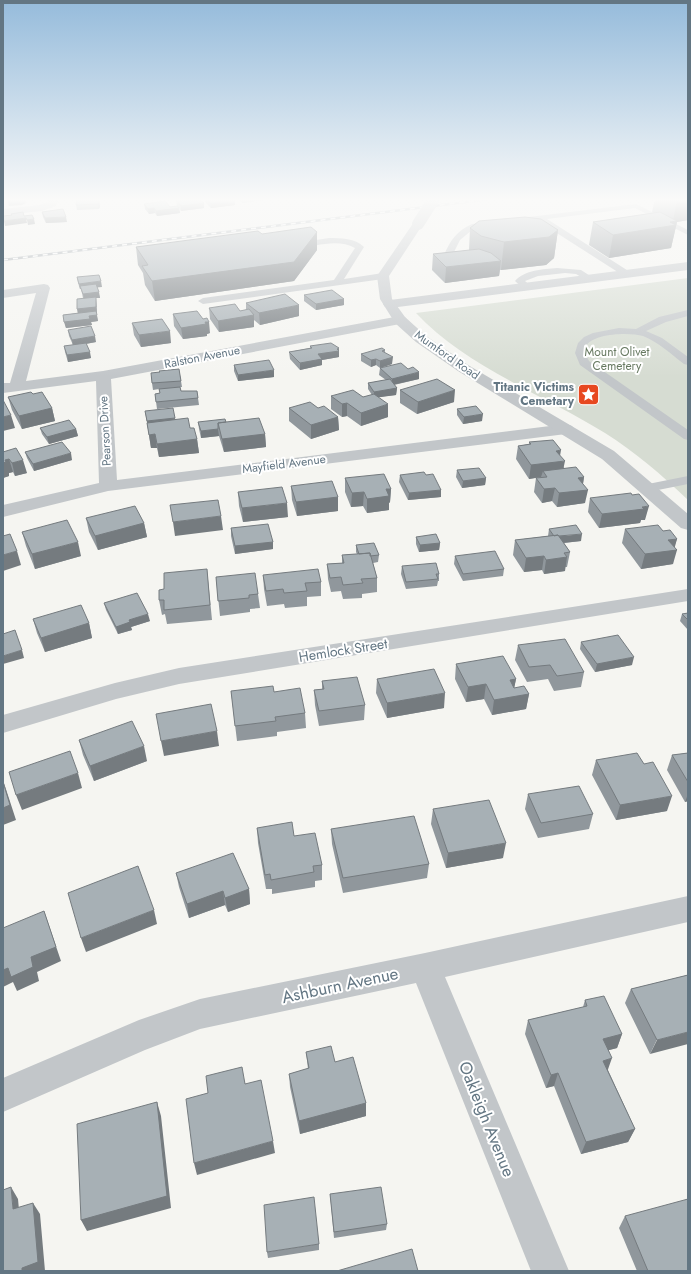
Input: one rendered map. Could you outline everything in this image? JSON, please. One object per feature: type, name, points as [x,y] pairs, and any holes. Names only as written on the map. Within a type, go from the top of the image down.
[{"type":"street","points":[[383,276],[395,258]]},
{"type":"street","points":[[390,304],[688,266]]},
{"type":"street","name":"Mumford Road","points":[[383,276],[386,299],[400,320],[421,339],[463,368],[608,455],[688,524]]},
{"type":"street","points":[[3,294],[44,288],[10,386]]},
{"type":"street","name":"Ralston Avenue","points":[[10,386],[103,376],[400,320]]},
{"type":"street","name":"Pearson Drive","points":[[103,376],[108,486]]},
{"type":"street","name":"Mayfield Avenue","points":[[3,511],[108,486],[566,429]]},
{"type":"street","name":"Hemlock Street","points":[[3,724],[86,699],[179,676],[688,595]]},
{"type":"street","name":"Ashburn Avenue","points":[[3,1096],[140,1036],[200,1014],[425,967],[688,909]]},
{"type":"street","name":"Oakleigh Avenue","points":[[425,967],[550,1271]]},
{"type":"lane","points":[[337,283],[353,258]]},
{"type":"lane","points":[[603,258],[627,274]]},
{"type":"lane","points":[[203,302],[383,276]]},
{"type":"lane","points":[[638,332],[659,320],[672,315],[688,312]]},
{"type":"lane","points":[[688,362],[659,340],[638,332],[616,331],[590,336],[580,349],[579,356],[584,363],[688,436]]},
{"type":"lane","points":[[648,488],[688,480]]},
{"type":"green space","name":"Mount Olivet Cemetery","points":[[688,278],[688,500],[648,464],[616,440],[481,364],[436,332],[416,313]]},
{"type":"building","points":[[144,258],[297,258],[294,262],[152,281],[142,266],[148,265]]},
{"type":"building","points":[[437,258],[498,258],[501,261],[446,267]]},
{"type":"building","points":[[99,275],[101,281],[79,284],[77,277]]},
{"type":"building","points":[[96,284],[99,292],[83,294],[80,286]]},
{"type":"building","points":[[332,290],[344,299],[316,304],[304,295]]},
{"type":"building","points":[[285,294],[299,305],[259,313],[246,303]]},
{"type":"building","points":[[96,297],[96,307],[77,309],[77,299]]},
{"type":"building","points":[[235,304],[240,311],[249,309],[254,315],[218,321],[209,308]]},
{"type":"building","points":[[96,311],[97,315],[89,316],[90,319],[64,322],[63,315]]},
{"type":"building","points":[[197,311],[203,319],[207,318],[209,322],[205,322],[206,324],[181,328],[173,314]]},
{"type":"building","points":[[162,319],[170,331],[139,335],[132,323]]},
{"type":"building","points":[[91,326],[95,336],[72,340],[68,330]]},
{"type":"building","points":[[86,343],[90,352],[67,355],[64,346]]},
{"type":"building","points":[[331,343],[339,348],[337,349],[339,351],[318,354],[322,359],[300,363],[289,352],[312,348],[310,346]]},
{"type":"building","points":[[382,348],[385,350],[382,351],[393,357],[380,361],[376,359],[371,360],[361,354]]},
{"type":"building","points":[[269,360],[274,370],[238,375],[234,365]]},
{"type":"building","points":[[401,363],[408,369],[413,367],[419,372],[392,379],[380,368]]},
{"type":"building","points":[[179,369],[181,381],[152,383],[151,373]]},
{"type":"building","points":[[390,379],[397,388],[374,392],[368,383]]},
{"type":"building","points":[[437,379],[455,390],[418,402],[400,390]]},
{"type":"building","points":[[180,387],[181,391],[197,391],[198,398],[156,402],[155,394],[160,393],[159,389]]},
{"type":"building","points":[[353,390],[363,397],[374,394],[388,404],[361,413],[347,403],[342,404],[331,396]]},
{"type":"building","points":[[31,392],[33,394],[42,392],[52,408],[19,416],[8,397]]},
{"type":"building","points":[[3,400],[11,415],[3,417]]},
{"type":"building","points":[[310,402],[318,408],[324,406],[338,417],[311,425],[289,408]]},
{"type":"building","points":[[476,406],[483,414],[464,417],[457,409]]},
{"type":"building","points":[[173,408],[175,418],[147,421],[145,411]]},
{"type":"building","points":[[188,418],[190,428],[194,428],[197,439],[157,444],[155,434],[149,435],[147,423]]},
{"type":"building","points":[[259,418],[265,434],[222,439],[218,423]]},
{"type":"building","points":[[225,419],[226,422],[218,423],[218,429],[201,431],[198,422]]},
{"type":"building","points":[[69,420],[76,429],[47,437],[40,428]]},
{"type":"building","points":[[553,440],[561,450],[556,451],[565,461],[531,465],[518,446],[531,444],[529,442]]},
{"type":"building","points":[[62,442],[71,453],[33,464],[25,452]]},
{"type":"building","points":[[16,448],[23,460],[12,463],[9,459],[5,460],[6,462],[3,463],[3,452]]},
{"type":"building","points":[[576,467],[584,477],[578,478],[588,490],[559,493],[555,488],[544,489],[536,478],[547,477],[543,471]]},
{"type":"building","points":[[479,468],[486,478],[463,481],[457,470]]},
{"type":"building","points":[[424,472],[426,475],[433,474],[441,490],[409,493],[400,475]]},
{"type":"building","points":[[384,474],[391,489],[386,489],[389,496],[367,499],[364,492],[352,493],[345,478]]},
{"type":"building","points":[[332,481],[338,497],[296,502],[291,486]]},
{"type":"building","points":[[282,487],[287,503],[242,508],[238,492]]},
{"type":"building","points":[[631,493],[632,495],[639,494],[649,506],[642,507],[644,509],[602,514],[590,498]]},
{"type":"building","points":[[218,500],[221,516],[173,522],[170,505]]},
{"type":"building","points":[[135,506],[144,523],[95,536],[86,518]]},
{"type":"building","points":[[67,520],[78,542],[32,554],[22,532]]},
{"type":"building","points":[[268,524],[273,542],[235,546],[231,528]]},
{"type":"building","points":[[576,525],[582,534],[554,536],[549,529]]},
{"type":"building","points":[[658,525],[663,531],[670,530],[677,539],[668,540],[677,550],[645,554],[625,529]]},
{"type":"building","points":[[10,534],[17,551],[3,555],[3,536]]},
{"type":"building","points":[[436,534],[440,543],[420,545],[416,537]]},
{"type":"building","points":[[558,535],[570,552],[564,553],[567,557],[546,560],[544,556],[526,558],[515,540]]},
{"type":"building","points":[[374,543],[379,555],[370,556],[370,553],[359,554],[356,545]]},
{"type":"building","points":[[495,551],[504,569],[463,574],[455,556]]},
{"type":"building","points":[[370,553],[377,578],[361,579],[363,583],[343,585],[341,577],[330,578],[327,564],[344,563],[342,555]]},
{"type":"building","points":[[436,563],[439,574],[436,574],[438,579],[406,582],[402,566]]},
{"type":"building","points":[[207,569],[210,605],[164,610],[164,600],[159,600],[159,590],[164,589],[164,573]]},
{"type":"building","points":[[318,569],[321,582],[305,583],[307,591],[284,593],[283,589],[266,591],[263,575]]},
{"type":"building","points":[[255,573],[258,594],[249,595],[249,598],[218,601],[216,577]]},
{"type":"building","points":[[137,593],[148,614],[129,620],[130,622],[116,627],[104,603]]},
{"type":"building","points":[[81,605],[89,623],[41,638],[33,619]]},
{"type":"building","points":[[688,613],[688,620],[682,614]]},
{"type":"building","points":[[15,630],[22,650],[3,656],[3,634]]},
{"type":"building","points":[[618,635],[634,657],[597,664],[581,642]]},
{"type":"building","points":[[565,639],[584,672],[557,676],[550,665],[529,667],[518,645]]},
{"type":"building","points":[[503,656],[516,679],[510,680],[514,688],[524,686],[529,694],[494,700],[486,684],[468,687],[456,664]]},
{"type":"building","points":[[434,669],[445,693],[387,703],[377,679]]},
{"type":"building","points":[[357,677],[365,705],[319,711],[314,690],[324,689],[322,681]]},
{"type":"building","points":[[273,686],[274,692],[300,688],[305,713],[275,717],[276,721],[235,726],[231,691]]},
{"type":"building","points":[[211,704],[217,731],[161,741],[156,714]]},
{"type":"building","points":[[132,721],[144,746],[90,766],[79,740]]},
{"type":"building","points":[[70,751],[78,773],[16,795],[9,772]]},
{"type":"building","points":[[637,753],[644,764],[653,762],[672,796],[620,805],[596,760]]},
{"type":"building","points":[[688,753],[688,782],[672,755]]},
{"type":"building","points":[[3,782],[10,805],[3,808]]},
{"type":"building","points":[[579,786],[593,814],[541,823],[528,794]]},
{"type":"building","points":[[489,800],[506,843],[448,853],[433,809]]},
{"type":"building","points":[[414,816],[429,864],[343,878],[331,829]]},
{"type":"building","points":[[292,822],[294,836],[315,833],[322,865],[313,866],[314,872],[271,880],[270,874],[265,875],[257,828]]},
{"type":"building","points":[[233,853],[249,889],[225,898],[223,891],[187,904],[176,873]]},
{"type":"building","points":[[138,866],[154,910],[81,938],[68,893]]},
{"type":"building","points":[[44,911],[56,947],[31,957],[33,967],[11,977],[8,968],[3,970],[3,928]]},
{"type":"building","points":[[688,975],[688,1032],[657,1040],[631,989]]},
{"type":"building","points":[[604,996],[622,1034],[603,1039],[612,1058],[603,1061],[635,1129],[586,1142],[558,1073],[551,1075],[528,1020],[587,1006],[585,1000]]},
{"type":"building","points":[[331,1046],[335,1062],[353,1057],[366,1103],[299,1121],[289,1074],[309,1068],[306,1052]]},
{"type":"building","points":[[242,1067],[245,1084],[261,1080],[273,1141],[194,1163],[186,1099],[208,1093],[206,1076]]},
{"type":"building","points":[[157,1102],[167,1196],[81,1220],[77,1124]]},
{"type":"building","points":[[11,1187],[13,1209],[33,1203],[38,1262],[22,1268],[22,1271],[3,1271],[3,1190]]},
{"type":"building","points":[[381,1187],[387,1224],[334,1232],[330,1194]]},
{"type":"building","points":[[314,1197],[319,1244],[267,1252],[264,1205]]},
{"type":"building","points":[[688,1199],[688,1271],[648,1271],[625,1216]]},
{"type":"building","points":[[412,1249],[418,1271],[337,1271]]},
{"type":"railway","points":[[3,260],[15,258]]},
{"type":"place","name":"Titanic Victims Cemetary","points":[[589,394]]}]
